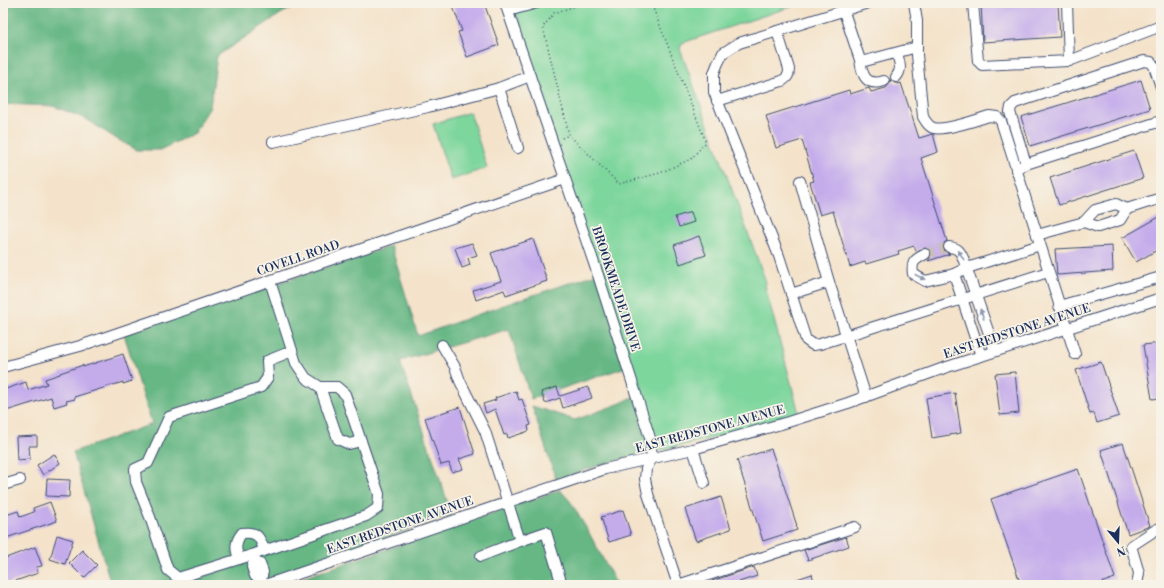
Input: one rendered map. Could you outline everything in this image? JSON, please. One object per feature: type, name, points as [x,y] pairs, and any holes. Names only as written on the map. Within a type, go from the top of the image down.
[{"type":"street","points":[[507,7],[537,3]]},
{"type":"street","points":[[868,3],[843,7],[730,47],[723,53],[714,73],[714,92],[717,102],[750,178],[779,256],[806,340],[813,345],[820,344],[1048,272]]},
{"type":"street","points":[[914,3],[917,21],[917,47],[923,117],[927,124],[933,128],[943,129],[989,116],[997,117],[1001,122],[1075,354]]},
{"type":"street","points":[[973,3],[978,61],[982,65],[1069,61],[1161,26]]},
{"type":"street","points":[[1067,3],[1069,61]]},
{"type":"street","name":"BROOKMEADE DRIVE","points":[[507,7],[600,283],[650,438],[652,458],[646,469],[645,479],[648,494],[678,585]]},
{"type":"street","points":[[843,7],[865,78],[877,84],[884,81]]},
{"type":"street","points":[[717,102],[782,81],[787,78],[789,68],[777,31]]},
{"type":"street","points":[[860,60],[865,61],[917,47]]},
{"type":"street","points":[[896,77],[900,72],[901,66],[897,53]]},
{"type":"street","points":[[1026,164],[1010,112],[1011,107],[1015,103],[1144,61],[1151,62],[1154,66],[1161,87]]},
{"type":"street","points":[[273,142],[428,107],[499,88],[530,76]]},
{"type":"street","points":[[499,88],[518,148]]},
{"type":"street","points":[[1016,170],[1026,164],[1161,121]]},
{"type":"street","name":"COVELL ROAD","points":[[3,367],[80,346],[564,179]]},
{"type":"street","points":[[800,181],[829,282],[866,397]]},
{"type":"street","points":[[1084,222],[1098,227],[1120,220],[1127,209],[1161,198]]},
{"type":"street","points":[[925,254],[915,260],[912,266],[913,274],[925,281],[954,274],[1084,222],[1095,210],[1116,204],[1127,209]]},
{"type":"street","points":[[949,247],[956,248],[960,251],[995,351]]},
{"type":"street","points":[[954,274],[981,356]]},
{"type":"street","points":[[1059,306],[1161,276]]},
{"type":"street","points":[[270,281],[296,363],[306,378],[320,387],[337,387],[346,394],[379,494],[378,508],[366,516],[264,550],[253,558],[239,559],[178,578],[168,570],[136,482],[135,469],[148,463],[169,417],[261,387],[268,376],[267,361],[292,351]]},
{"type":"street","points":[[791,294],[829,282]]},
{"type":"street","name":"EAST REDSTONE AVENUE","points":[[263,583],[604,470],[693,449],[788,422],[866,397],[995,351],[1161,298]]},
{"type":"street","points":[[442,345],[485,431],[520,541]]},
{"type":"street","points":[[320,387],[338,439],[350,444],[361,441]]},
{"type":"street","points":[[693,449],[704,483]]},
{"type":"street","points":[[3,486],[20,480]]},
{"type":"street","points":[[678,585],[855,527]]},
{"type":"street","points":[[1137,585],[1139,573],[1131,546],[1157,529],[1161,528]]},
{"type":"street","points":[[239,559],[236,549],[236,540],[242,533],[251,532],[258,536],[264,550]]},
{"type":"street","points":[[482,556],[546,532],[562,585]]},
{"type":"street","points":[[253,558],[262,568],[263,583]]},
{"type":"path","points":[[586,3],[554,14],[543,27],[569,135],[619,184],[660,172],[691,159],[706,142],[651,3]]},
{"type":"green space","points":[[3,3],[304,3],[282,13],[217,56],[210,107],[194,133],[160,150],[137,150],[86,119],[53,106],[3,104]]},
{"type":"green space","points":[[545,3],[802,3],[682,43],[680,49],[766,282],[765,286],[799,413],[725,435],[657,451],[519,29],[520,24],[516,13]]},
{"type":"green space","points":[[470,112],[487,168],[451,180],[433,124]]},
{"type":"green space","points":[[391,246],[418,336],[599,273],[629,366],[531,399],[509,329],[400,361],[452,515],[249,585],[111,585],[73,452],[152,424],[124,334]]},
{"type":"green space","points":[[639,394],[657,451],[603,464],[556,480],[532,406],[575,420],[621,403]]},
{"type":"green space","points":[[560,490],[570,501],[588,531],[617,585],[282,585]]},
{"type":"building","points":[[484,3],[499,45],[467,57],[458,32],[462,31],[452,4]]},
{"type":"building","points":[[981,3],[1058,3],[1060,37],[983,42]]},
{"type":"building","points":[[890,80],[898,84],[901,83],[919,138],[933,134],[938,152],[921,158],[947,241],[944,243],[943,249],[945,252],[950,254],[928,261],[931,257],[930,250],[925,248],[916,251],[914,246],[898,251],[899,254],[866,264],[865,262],[850,267],[833,211],[820,215],[810,182],[814,181],[802,140],[776,148],[766,116],[849,90],[850,94],[869,88],[871,92],[886,88],[890,83]]},
{"type":"building","points":[[1141,80],[1150,109],[1030,146],[1021,117]]},
{"type":"building","points":[[1134,151],[1143,178],[1059,205],[1050,178]]},
{"type":"building","points":[[691,212],[694,222],[679,227],[675,217]]},
{"type":"building","points":[[1161,216],[1161,248],[1136,262],[1122,238]]},
{"type":"building","points":[[699,236],[706,255],[680,264],[674,245]]},
{"type":"building","points":[[533,239],[547,281],[506,295],[504,290],[476,300],[473,290],[501,281],[491,253]]},
{"type":"building","points":[[472,243],[477,255],[468,258],[470,265],[462,268],[455,248]]},
{"type":"building","points":[[1112,246],[1113,271],[1057,275],[1055,249]]},
{"type":"building","points":[[1161,343],[1161,398],[1152,399],[1143,345]]},
{"type":"building","points":[[123,354],[132,381],[123,384],[123,382],[74,397],[75,399],[66,401],[67,403],[54,407],[51,397],[3,412],[3,390],[26,382],[28,390],[47,384],[45,379],[60,373]]},
{"type":"building","points":[[1101,362],[1119,416],[1097,423],[1094,413],[1090,414],[1076,370]]},
{"type":"building","points":[[1015,372],[1019,413],[1000,415],[995,374]]},
{"type":"building","points":[[557,387],[560,396],[588,387],[592,398],[563,408],[560,398],[545,403],[541,392]]},
{"type":"building","points":[[516,391],[519,400],[522,399],[531,425],[528,426],[529,431],[508,438],[507,434],[504,435],[495,409],[486,413],[483,404]]},
{"type":"building","points":[[955,393],[961,433],[932,438],[926,398]]},
{"type":"building","points":[[460,407],[475,454],[459,459],[463,469],[452,472],[449,463],[441,465],[425,418]]},
{"type":"building","points":[[37,436],[37,446],[29,446],[30,459],[17,460],[16,437]]},
{"type":"building","points":[[1123,443],[1150,526],[1128,534],[1101,450]]},
{"type":"building","points":[[771,449],[797,526],[797,530],[763,541],[737,460]]},
{"type":"building","points":[[54,454],[60,463],[43,475],[37,465]]},
{"type":"building","points":[[1078,469],[1115,578],[1095,585],[1021,585],[991,499]]},
{"type":"building","points":[[47,479],[70,480],[69,497],[46,496]]},
{"type":"building","points":[[721,497],[731,529],[696,541],[685,509]]},
{"type":"building","points":[[50,502],[57,521],[3,539],[3,516],[18,511],[20,517],[34,512],[33,508]]},
{"type":"building","points":[[623,510],[631,535],[609,542],[601,517]]},
{"type":"building","points":[[57,535],[73,540],[65,564],[50,559]]},
{"type":"building","points":[[846,537],[849,546],[808,560],[804,550]]},
{"type":"building","points":[[35,547],[42,566],[36,567],[38,573],[7,584],[3,571],[3,559]]},
{"type":"building","points":[[82,550],[97,565],[84,578],[69,563]]},
{"type":"building","points":[[754,567],[757,576],[730,585],[714,585],[712,581]]},
{"type":"building","points":[[812,574],[815,585],[782,585],[782,584]]},
{"type":"tunnel","points":[[925,254],[949,247]]}]
